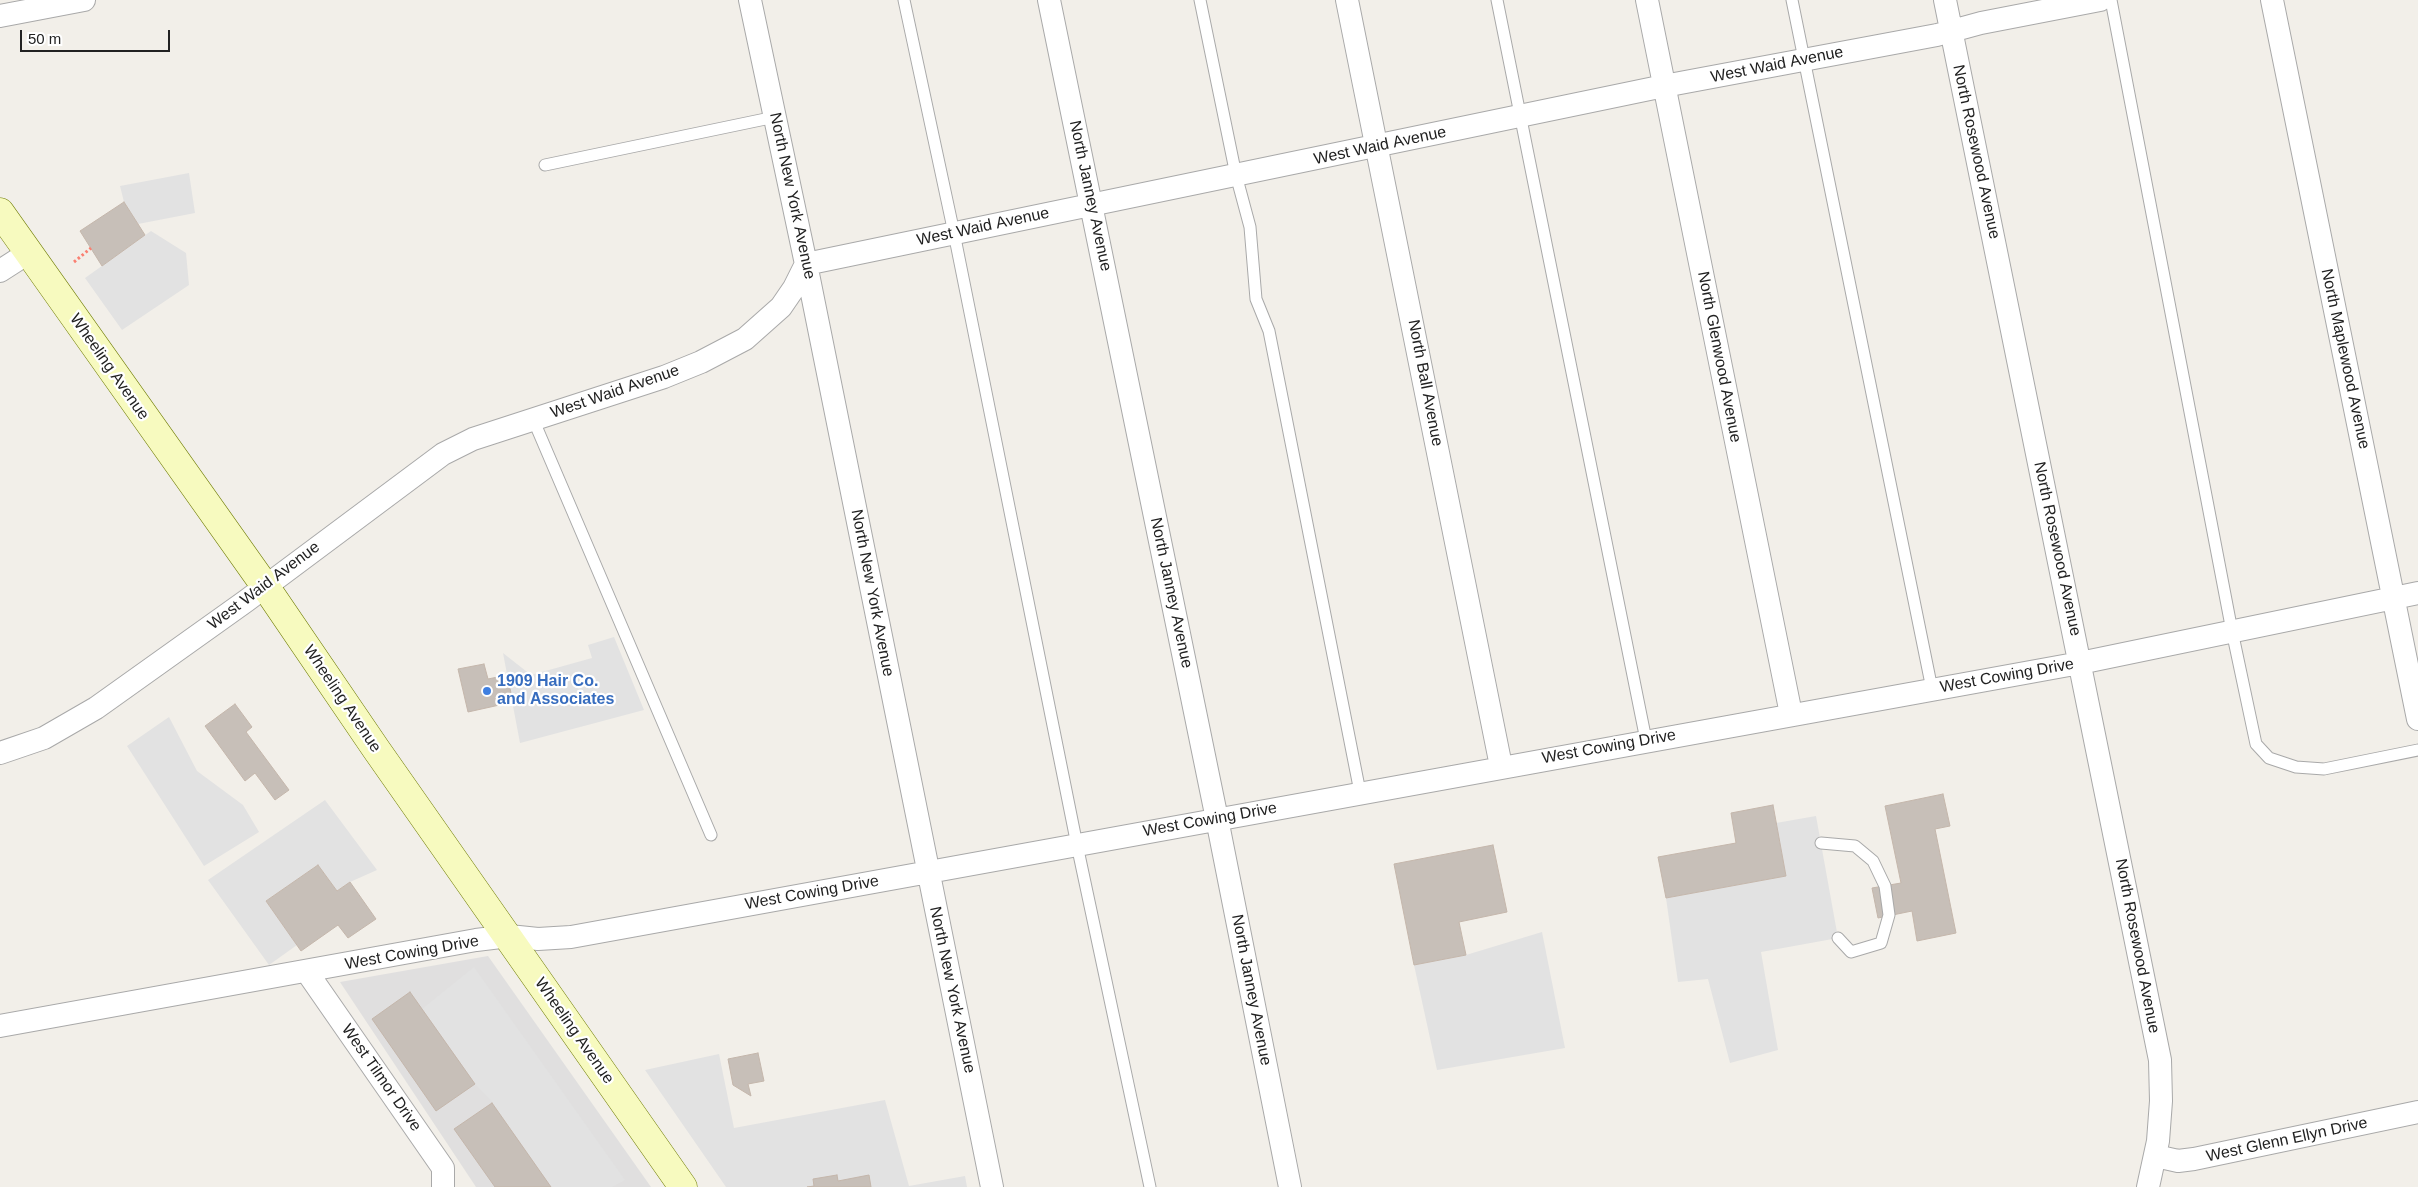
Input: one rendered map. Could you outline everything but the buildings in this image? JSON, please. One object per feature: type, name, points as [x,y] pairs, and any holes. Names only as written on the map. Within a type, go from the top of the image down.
[{"type":"main road","name":"Wheeling Avenue","points":[[0,212],[265,586],[412,801],[509,936],[683,1187]]},
{"type":"street","points":[[0,16],[84,0]]},
{"type":"street","name":"North New York Avenue","points":[[750,0],[806,264],[992,1187]]},
{"type":"street","name":"North Janney Avenue","points":[[1049,0],[1218,819],[1290,1187]]},
{"type":"street","name":"North Ball Avenue","points":[[1347,0],[1501,766]]},
{"type":"street","name":"North Glenwood Avenue","points":[[1647,0],[1792,714]]},
{"type":"street","name":"North Rosewood Avenue","points":[[1945,0],[2160,1060],[2161,1100],[2156,1156],[2148,1187]]},
{"type":"street","name":"West Waid Avenue","points":[[0,752],[44,738],[80,719],[265,586],[443,454],[473,439],[664,377],[701,362],[745,339],[781,307],[794,288],[806,264],[1664,86],[1804,60],[2100,0]]},
{"type":"street","name":"North Maplewood Avenue","points":[[2272,0],[2418,719]]},
{"type":"street","points":[[0,270],[28,253]]},
{"type":"street","name":"West Cowing Drive","points":[[0,1026],[476,940],[509,936],[538,939],[571,937],[1501,766],[2080,663],[2418,593]]},
{"type":"street","name":"West Tilmor Drive","points":[[307,972],[444,1168],[443,1187]]},
{"type":"street","name":"West Glenn Ellyn Drive","points":[[2156,1156],[2178,1161],[2194,1159],[2418,1112]]},
{"type":"lane","points":[[904,0],[954,233],[1077,845],[1150,1187]]},
{"type":"lane","points":[[1200,0],[1236,175],[1250,227],[1256,299],[1269,331],[1360,792]]},
{"type":"lane","points":[[1497,0],[1646,740]]},
{"type":"lane","points":[[1792,0],[1932,689]]},
{"type":"lane","points":[[2111,0],[2232,632],[2256,744],[2269,758],[2296,768],[2324,768],[2418,750]]},
{"type":"lane","points":[[545,165],[775,117]]},
{"type":"lane","points":[[533,419],[711,835]]},
{"type":"lane","points":[[1821,843],[1855,846],[1873,861],[1885,886],[1889,915],[1882,943],[1851,952],[1838,938]]},
{"type":"path","points":[[74,262],[91,248]]},
{"type":"shaded area","points":[[189,173],[195,213],[138,224],[124,202],[120,186]]},
{"type":"shaded area","points":[[151,231],[186,253],[189,285],[122,330],[85,278]]},
{"type":"shaded area","points":[[614,637],[644,710],[520,743],[503,653],[531,675],[592,658],[588,645]]},
{"type":"shaded area","points":[[169,717],[197,771],[243,805],[259,832],[204,866],[127,746]]},
{"type":"shaded area","points":[[325,800],[377,870],[350,882],[337,891],[318,865],[266,901],[297,945],[269,965],[208,880]]},
{"type":"shaded area","points":[[1816,816],[1838,938],[1761,952],[1778,1050],[1730,1063],[1708,979],[1678,982],[1666,898],[1786,876],[1776,823]]},
{"type":"shaded area","points":[[1542,932],[1565,1048],[1437,1070],[1414,965],[1466,955]]},
{"type":"shaded area","points":[[488,956],[651,1187],[476,1187],[340,982]]},
{"type":"shaded area","points":[[474,967],[625,1180],[612,1187],[551,1187],[493,1103],[475,1084],[422,1009]]},
{"type":"shaded area","points":[[719,1054],[734,1128],[885,1100],[909,1186],[965,1176],[967,1187],[726,1187],[645,1070]]},
{"type":"place","name":"1909 Hair Co. and Associates","points":[[487,691]]}]
